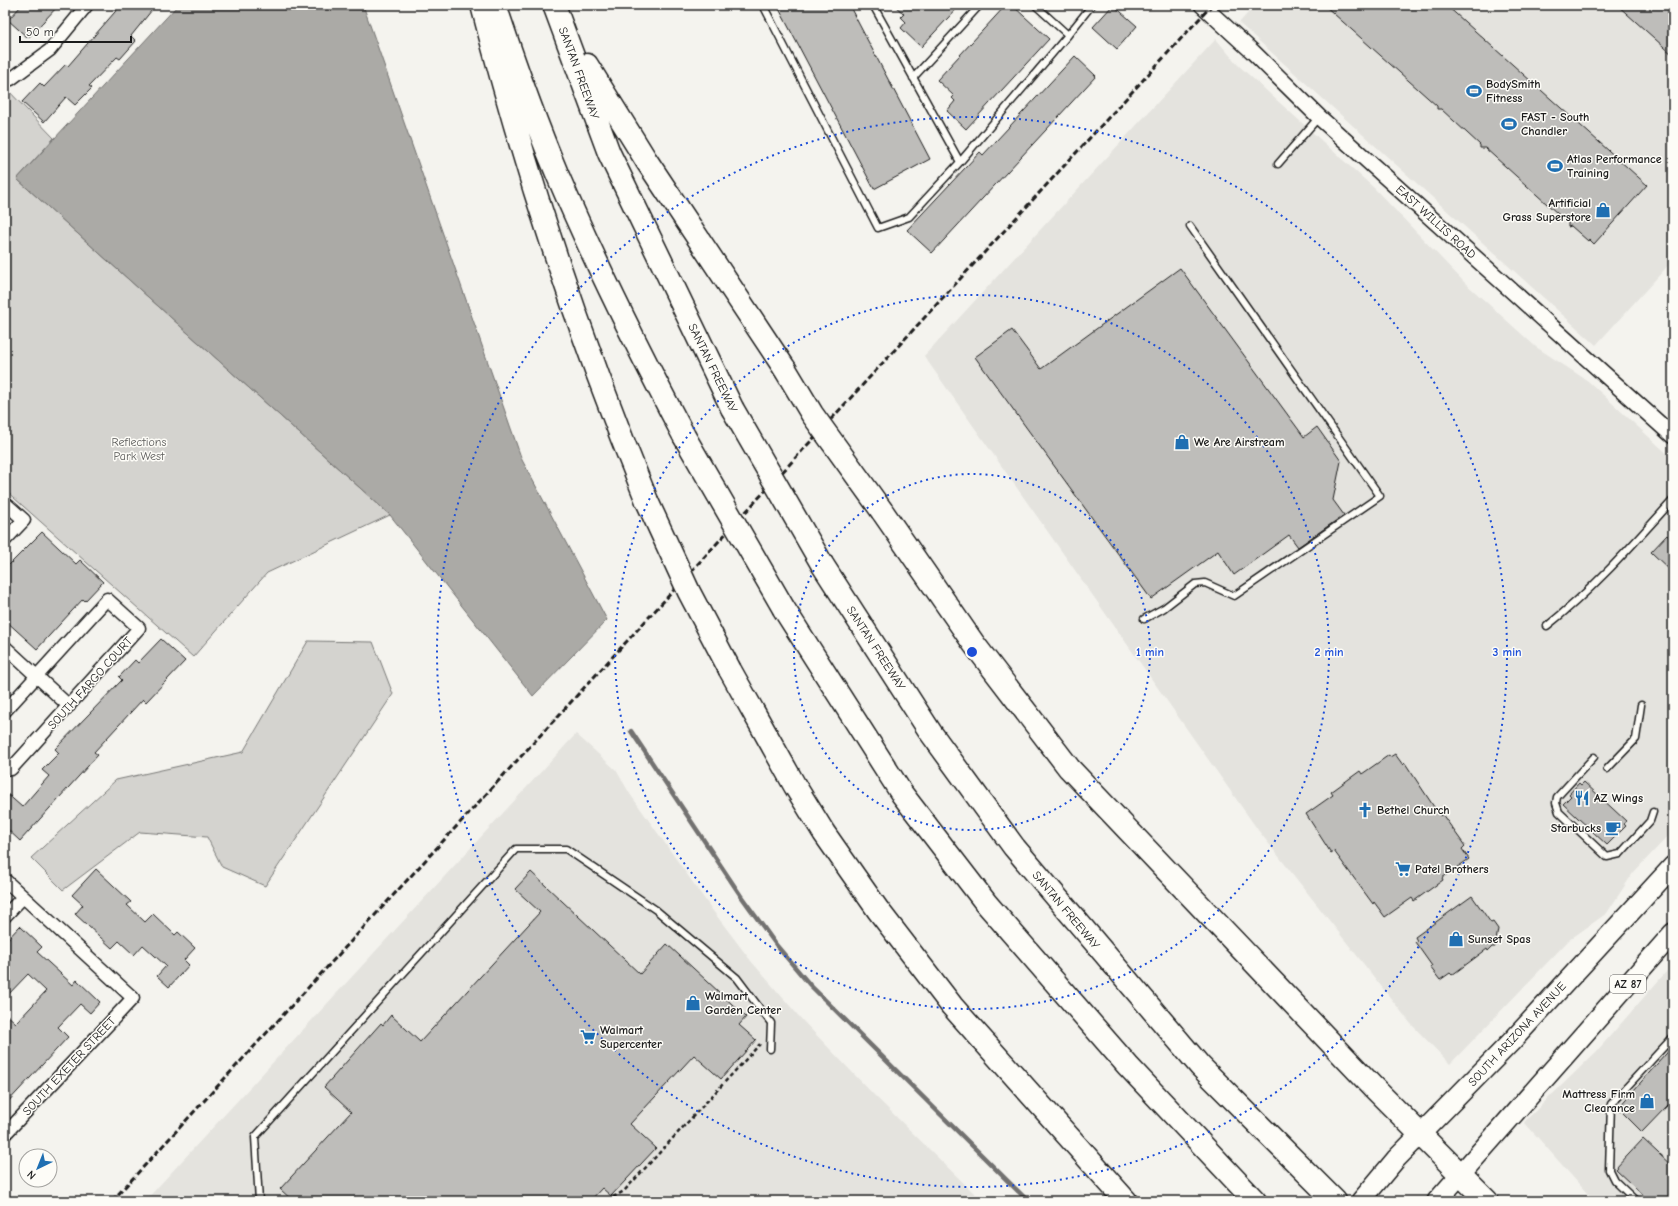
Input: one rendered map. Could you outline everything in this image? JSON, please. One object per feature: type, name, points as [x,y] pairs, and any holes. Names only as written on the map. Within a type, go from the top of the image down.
[{"type":"highway","points":[[482,5],[495,55],[540,205],[583,333],[617,427],[647,501],[689,592],[730,670],[795,786],[878,910],[952,1006],[1126,1201]]},
{"type":"highway","points":[[494,5],[531,108],[559,177],[642,357],[684,436],[784,609],[902,794],[986,903],[1128,1066],[1255,1201]]},
{"type":"highway","points":[[555,5],[594,77],[646,160],[785,369],[812,414],[882,511],[974,644],[1069,768],[1367,1082],[1487,1201]]},
{"type":"highway","name":"SANTAN FREEWAY","points":[[555,5],[609,153],[732,408],[822,564],[932,733],[1014,847],[1200,1066],[1335,1201]]},
{"type":"main road","name":"SOUTH ARIZONA AVENUE","points":[[1361,1201],[1396,1159],[1511,1042],[1673,866]]},
{"type":"main road","name":"AZ 87","points":[[1437,1201],[1673,933]]},
{"type":"street","points":[[5,80],[11,79],[50,50],[87,5]]},
{"type":"street","name":"EAST WILLIS ROAD","points":[[1202,5],[1253,52],[1319,117],[1673,436]]},
{"type":"street","points":[[5,503],[24,520],[5,540]]},
{"type":"street","name":"SOUTH FARGO COURT","points":[[5,711],[107,599],[139,628],[12,769],[5,764]]},
{"type":"street","points":[[5,647],[69,706]]},
{"type":"street","points":[[5,880],[23,897],[5,916]]},
{"type":"street","name":"SOUTH EXETER STREET","points":[[5,1134],[133,998],[23,897]]},
{"type":"lane","points":[[763,5],[878,228],[909,217],[960,162],[1092,5]]},
{"type":"lane","points":[[873,5],[960,162]]},
{"type":"lane","points":[[913,78],[980,5]]},
{"type":"lane","points":[[1036,5],[1068,35]]},
{"type":"lane","points":[[1278,164],[1319,117]]},
{"type":"lane","points":[[1144,619],[1164,608],[1195,584],[1205,583],[1234,596],[1380,496],[1190,226]]},
{"type":"lane","points":[[1547,626],[1566,611],[1598,581],[1673,500]]},
{"type":"lane","points":[[1607,769],[1636,739],[1641,705]]},
{"type":"lane","points":[[1594,757],[1558,796],[1556,804],[1559,812],[1607,856],[1620,854],[1650,821],[1653,812]]},
{"type":"lane","points":[[260,1201],[255,1137],[516,849],[566,849],[656,910],[737,978],[771,1023],[770,1049]]},
{"type":"lane","points":[[1636,1201],[1614,1180],[1609,1170],[1611,1104],[1673,1037]]},
{"type":"path","points":[[607,1201],[624,1191],[762,1043],[770,1049]]},
{"type":"shaded area","points":[[178,5],[363,5],[522,460],[607,620],[533,696],[390,515],[17,179]]},
{"type":"shaded area","points":[[1255,5],[1673,5],[1673,260],[1596,345],[1239,23]]},
{"type":"shaded area","points":[[1216,39],[1238,65],[1374,188],[1464,282],[1536,347],[1588,381],[1673,459],[1673,831],[1633,873],[1607,913],[1569,940],[1450,1064],[1411,1024],[1258,830],[924,356]]},
{"type":"shaded area","points":[[576,734],[616,770],[630,794],[713,911],[751,961],[803,1021],[874,1095],[982,1201],[145,1201]]},
{"type":"shaded area","points":[[1673,964],[1673,1201],[1594,1201],[1524,1122],[1597,1051]]},
{"type":"green space","name":"Reflections Park West","points":[[5,87],[54,138],[17,179],[390,515],[267,573],[193,657],[5,490]]},
{"type":"green space","points":[[308,641],[373,642],[393,694],[265,886],[222,867],[207,837],[140,832],[63,890],[31,858],[116,780],[243,752]]},
{"type":"building","points":[[22,5],[59,5],[28,38],[8,20]]},
{"type":"building","points":[[121,5],[156,5],[131,36],[136,41],[120,59],[117,57],[89,86],[92,88],[75,105],[66,97],[44,122],[22,102],[40,83],[44,87],[66,64],[68,66]]},
{"type":"building","points":[[777,5],[849,5],[930,159],[874,189]]},
{"type":"building","points":[[894,5],[960,5],[921,47],[901,28],[906,22],[901,17],[904,14]]},
{"type":"building","points":[[1006,5],[1012,5],[1049,39],[966,129],[947,111],[955,101],[952,98],[954,96],[937,80]]},
{"type":"building","points":[[1113,5],[1137,26],[1117,49],[1093,27]]},
{"type":"building","points":[[1324,5],[1446,5],[1647,185],[1594,244],[1589,239],[1588,241],[1571,226],[1568,227],[1568,223],[1485,148],[1480,148],[1480,145],[1441,109],[1437,109],[1437,106]]},
{"type":"building","points":[[1617,5],[1673,5],[1673,55]]},
{"type":"building","points":[[1075,56],[1096,76],[932,253],[907,230],[980,152],[983,155]]},
{"type":"building","points":[[1180,268],[1304,437],[1317,427],[1341,461],[1333,500],[1344,515],[1298,547],[1289,535],[1234,575],[1218,551],[1151,599],[975,357],[1012,330],[1041,369]]},
{"type":"building","points":[[42,532],[76,564],[80,560],[103,582],[85,601],[83,599],[37,649],[5,620],[5,569]]},
{"type":"building","points":[[1667,535],[1673,541],[1673,573],[1651,552]]},
{"type":"building","points":[[161,639],[185,661],[146,702],[143,699],[94,752],[98,755],[20,841],[5,827],[5,792],[22,807],[49,776],[42,770],[59,753],[55,749],[122,680],[119,677],[135,660],[138,663]]},
{"type":"building","points":[[1395,754],[1403,765],[1405,763],[1440,816],[1442,814],[1465,846],[1462,849],[1469,859],[1442,878],[1443,880],[1414,901],[1412,898],[1385,917],[1374,902],[1373,904],[1334,851],[1331,853],[1306,814],[1333,795],[1331,792],[1360,771],[1362,774],[1389,755],[1390,757]]},
{"type":"building","points":[[1584,782],[1626,821],[1624,824],[1626,826],[1607,845],[1563,804],[1571,796],[1569,794],[1579,783],[1581,785]]},
{"type":"building","points":[[96,869],[131,902],[127,905],[145,922],[153,914],[175,935],[178,932],[195,948],[184,960],[189,965],[169,987],[157,976],[166,966],[143,945],[134,955],[119,941],[112,948],[75,914],[83,905],[72,895]]},
{"type":"building","name":"Walmart Supercenter","points":[[531,872],[640,974],[667,944],[746,1017],[739,1025],[756,1040],[721,1079],[694,1055],[630,1124],[656,1148],[611,1196],[602,1188],[590,1201],[293,1201],[280,1189],[351,1112],[324,1087],[381,1023],[383,1025],[391,1015],[420,1042],[540,912],[515,889]]},
{"type":"building","name":"Sunset Spas","points":[[1472,896],[1491,923],[1493,922],[1498,929],[1495,947],[1492,947],[1488,951],[1487,949],[1452,975],[1450,973],[1440,980],[1430,967],[1432,966],[1415,942],[1417,941],[1415,937]]},
{"type":"building","points":[[20,926],[42,947],[37,952],[73,985],[77,980],[100,1002],[90,1013],[80,1004],[58,1027],[68,1037],[5,1105],[5,1013],[16,1023],[46,991],[28,974],[5,998],[5,942]]},
{"type":"building","points":[[1673,1046],[1673,1110],[1668,1105],[1642,1132],[1618,1108]]},
{"type":"building","points":[[1643,1139],[1673,1167],[1673,1201],[1649,1201],[1615,1169]]},
{"type":"waterway","points":[[631,731],[741,896],[777,946],[810,985],[1028,1201]]},
{"type":"railway","points":[[112,1201],[1212,5]]},
{"type":"place","name":"BodySmith Fitness","points":[[1474,91]]},
{"type":"place","name":"FAST - South Chandler","points":[[1509,124]]},
{"type":"place","name":"Atlas Performance Training","points":[[1555,166]]},
{"type":"place","name":"Artificial Grass Superstore","points":[[1603,210]]},
{"type":"place","name":"We Are Airstream","points":[[1182,442]]},
{"type":"place","name":"AZ Wings","points":[[1582,798]]},
{"type":"place","name":"Bethel Church","points":[[1365,810]]},
{"type":"place","name":"Starbucks","points":[[1613,828]]},
{"type":"place","name":"Patel Brothers","points":[[1403,869]]},
{"type":"place","name":"Sunset Spas","points":[[1456,939]]},
{"type":"place","name":"Walmart Garden Center","points":[[693,1003]]},
{"type":"place","name":"Walmart Supercenter","points":[[588,1037]]},
{"type":"place","name":"Mattress Firm Clearance","points":[[1647,1101]]}]
